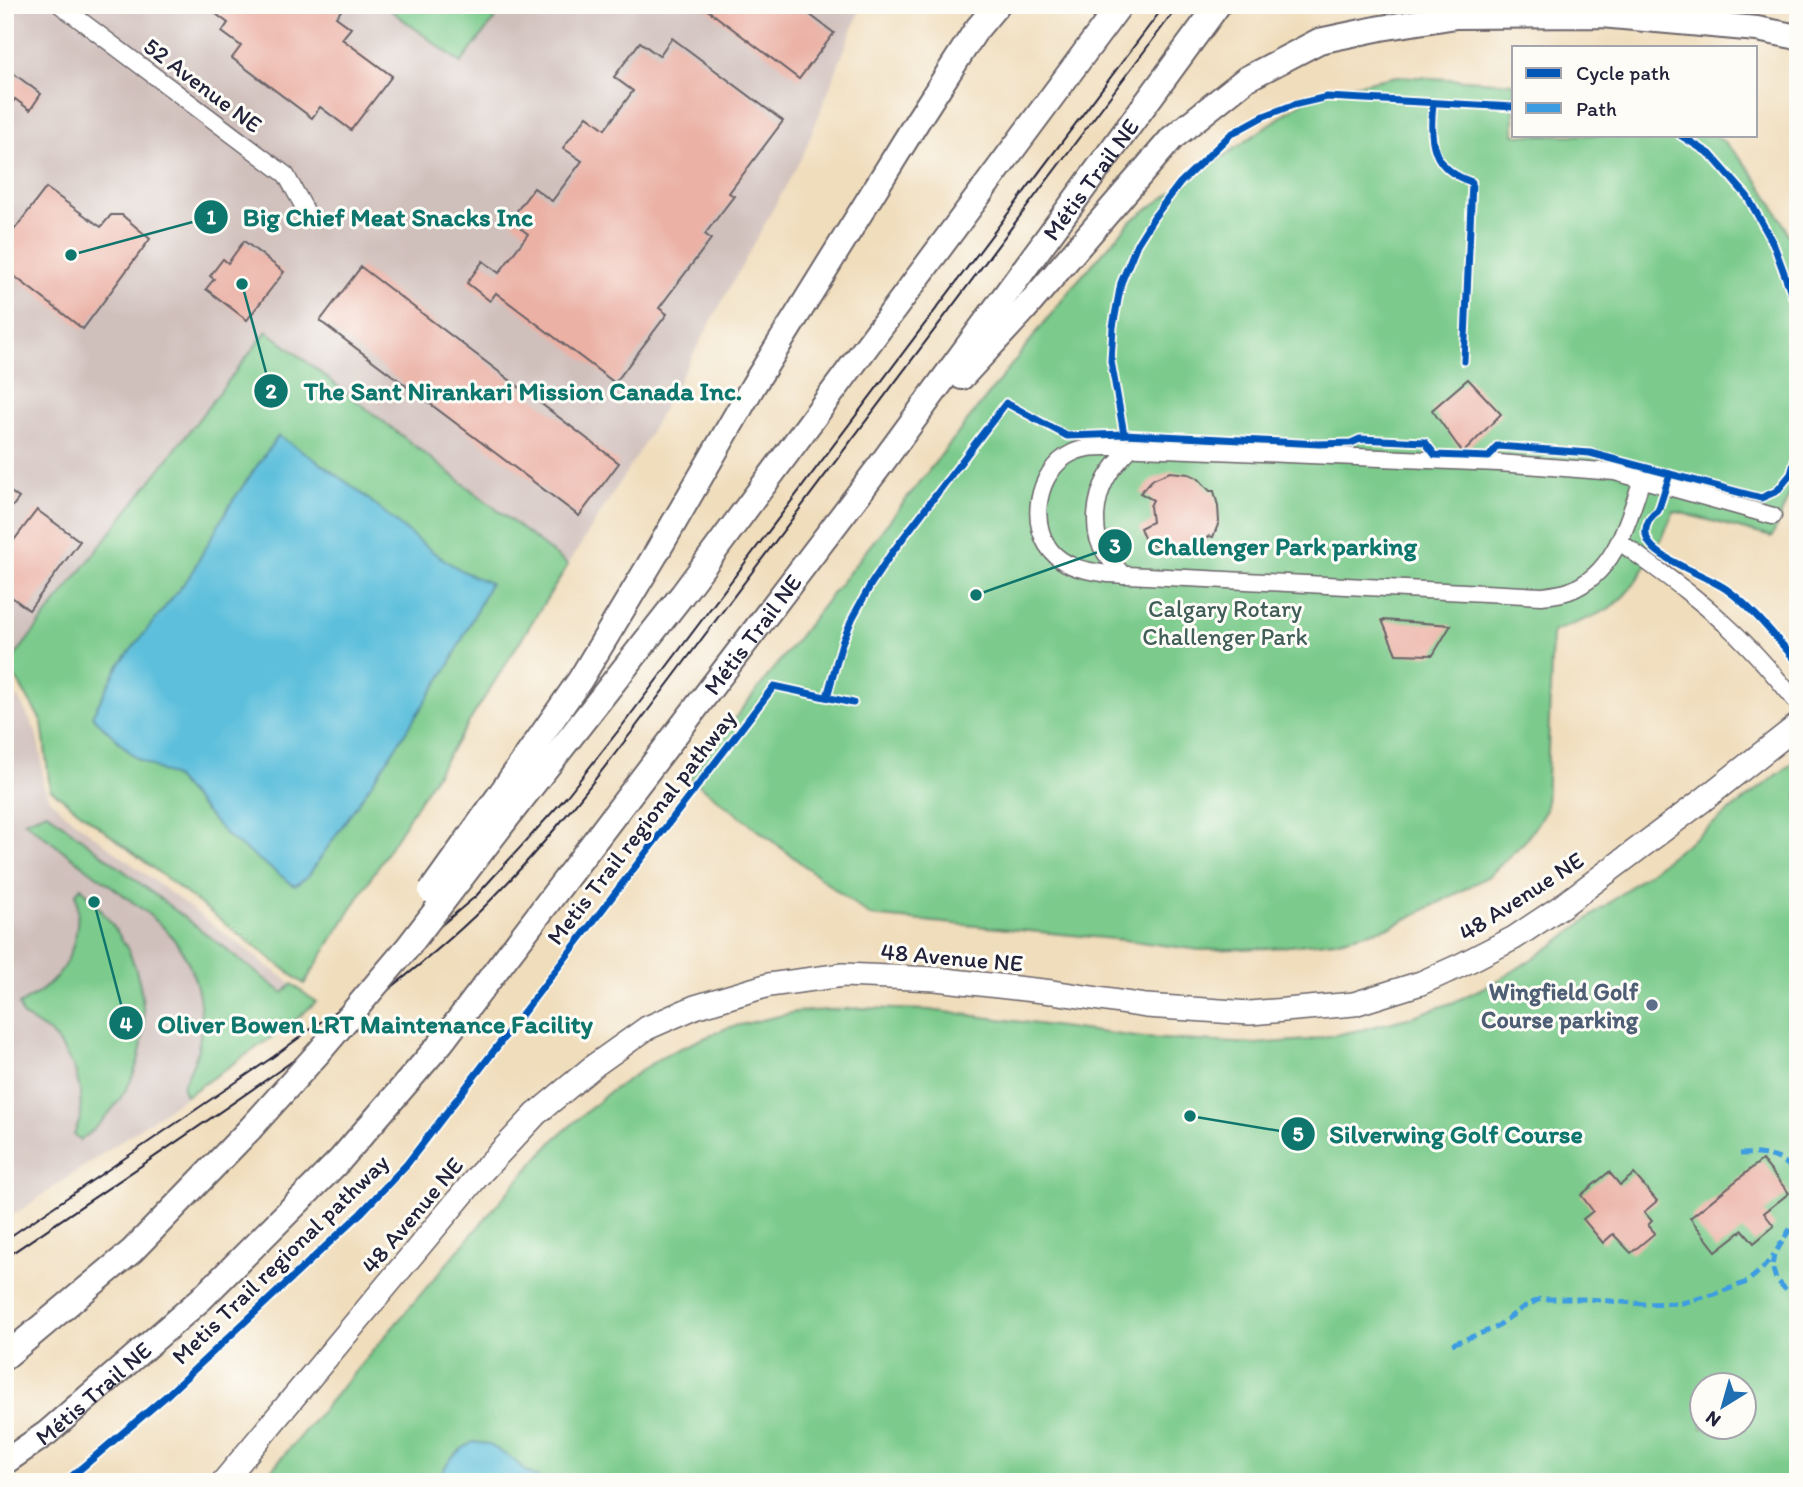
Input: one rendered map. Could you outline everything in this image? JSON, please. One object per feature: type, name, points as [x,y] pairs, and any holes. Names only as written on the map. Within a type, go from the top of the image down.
[{"type":"main road","points":[[976,30],[984,5]]},
{"type":"main road","points":[[5,1356],[132,1251],[250,1129],[408,947],[509,799],[753,386],[918,120],[976,30],[997,5]]},
{"type":"main road","points":[[509,799],[682,595],[1120,5]]},
{"type":"main road","name":"Métis Trail NE","points":[[5,1462],[47,1433],[201,1299],[340,1160],[441,1043],[879,467],[1218,5]]},
{"type":"main road","points":[[879,467],[1024,310],[1172,138],[1246,79],[1319,41],[1457,16],[1601,15],[1757,29],[1798,37]]},
{"type":"street","name":"52 Avenue NE","points":[[60,5],[286,175],[306,211]]},
{"type":"street","points":[[1642,480],[1620,542],[1607,561],[1589,580],[1569,591],[1542,596],[1086,571],[1057,557],[1048,547],[1040,530],[1040,498],[1055,466],[1072,453],[1090,448],[1499,463],[1615,472],[1773,516]]},
{"type":"street","points":[[1124,575],[1111,561],[1098,538],[1097,513],[1101,488],[1109,472],[1131,448]]},
{"type":"street","points":[[1620,542],[1723,622],[1764,662],[1798,704]]},
{"type":"street","name":"48 Avenue NE","points":[[223,1482],[477,1177],[536,1114],[595,1065],[647,1028],[695,1007],[769,985],[843,975],[936,979],[1146,1006],[1250,1013],[1354,1004],[1421,983],[1514,937],[1584,890],[1798,725]]},
{"type":"shaded area","points":[[5,5],[384,5],[461,63],[505,5],[862,5],[804,153],[641,449],[568,565],[267,331],[8,665],[5,663]]},
{"type":"shaded area","points":[[18,697],[36,732],[42,760],[43,783],[49,799],[73,820],[316,1002],[291,1024],[5,1221],[5,708]]},
{"type":"green space","points":[[384,5],[505,5],[461,63]]},
{"type":"green space","name":"Calgary Rotary Challenger Park","points":[[1397,76],[1512,83],[1512,136],[1715,136],[1728,146],[1764,190],[1784,225],[1798,258],[1798,473],[1772,537],[1674,511],[1647,565],[1618,601],[1594,616],[1552,632],[1546,810],[1526,840],[1489,876],[1390,927],[1335,941],[1271,948],[1200,950],[1124,940],[870,916],[689,777],[1074,285],[1132,220],[1315,93]]},
{"type":"green space","points":[[267,331],[568,565],[304,984],[50,789],[42,722],[8,665]]},
{"type":"green space","points":[[1798,759],[1798,1482],[261,1482],[555,1139],[608,1093],[663,1056],[727,1028],[796,1012],[862,1008],[930,1010],[1144,1038],[1255,1044],[1308,1040],[1408,1018],[1454,1002],[1501,979],[1555,944]]},
{"type":"green space","points":[[47,812],[283,993],[292,984],[316,1002],[291,1024],[186,1096],[182,1087],[197,1052],[201,1019],[197,986],[184,955],[164,928],[151,916],[24,821]]},
{"type":"green space","points":[[81,887],[113,926],[129,952],[139,981],[144,1012],[139,1058],[130,1082],[112,1110],[81,1140],[74,1135],[81,1116],[80,1090],[75,1070],[50,1033],[22,1015],[19,1005],[51,982],[67,960],[77,927],[76,893]]},
{"type":"water","points":[[278,436],[342,478],[439,556],[490,583],[450,664],[308,876],[295,886],[228,837],[174,777],[136,758],[92,716],[119,665],[189,577],[231,503]]},
{"type":"water","points":[[473,1442],[488,1444],[514,1460],[526,1472],[548,1482],[440,1482],[451,1458]]},
{"type":"building","points":[[204,5],[341,5],[344,7],[336,17],[351,28],[342,39],[392,76],[351,130],[320,107],[312,118],[232,58],[241,46],[222,32],[228,23]]},
{"type":"building","points":[[701,5],[797,5],[834,33],[799,79]]},
{"type":"building","points":[[672,38],[783,121],[729,193],[734,196],[705,234],[711,239],[659,308],[667,314],[615,383],[496,293],[490,301],[467,283],[483,261],[499,273],[528,234],[510,220],[534,188],[552,201],[582,161],[563,148],[587,116],[605,129],[633,91],[614,77],[640,42],[659,56]]},
{"type":"building","points":[[5,67],[41,94],[30,110],[15,99],[5,113]]},
{"type":"building","points":[[46,188],[101,227],[111,215],[122,215],[150,239],[83,329],[5,269],[5,242]]},
{"type":"building","points":[[244,241],[284,272],[247,320],[206,289],[214,279],[210,276],[223,259],[228,263]]},
{"type":"building","points":[[361,267],[619,463],[579,516],[320,321]]},
{"type":"building","points":[[1468,379],[1501,414],[1463,453],[1432,410]]},
{"type":"building","points":[[1170,472],[1189,474],[1198,478],[1210,491],[1214,491],[1219,522],[1213,537],[1209,536],[1193,549],[1172,553],[1152,545],[1144,538],[1140,528],[1152,522],[1150,506],[1153,500],[1140,493],[1153,479]]},
{"type":"building","points":[[5,488],[19,498],[5,516]]},
{"type":"building","points":[[37,510],[80,541],[29,610],[5,592],[5,552]]},
{"type":"building","points":[[1382,620],[1451,625],[1433,655],[1396,654]]},
{"type":"building","points":[[1762,1160],[1789,1193],[1764,1213],[1774,1226],[1754,1243],[1743,1230],[1716,1251],[1690,1218]]},
{"type":"building","points":[[1609,1172],[1620,1185],[1634,1174],[1657,1201],[1644,1212],[1652,1221],[1648,1225],[1655,1233],[1631,1253],[1613,1234],[1603,1243],[1583,1219],[1593,1211],[1581,1195]]},
{"type":"tram line","points":[[5,1240],[273,1057],[341,1007],[476,896],[567,796],[622,726],[1165,5]]},
{"type":"tram line","points":[[5,1258],[343,1024],[439,948],[504,886],[560,822],[631,733],[1179,5]]},
{"type":"marked path","points":[[1740,1154],[1760,1154],[1780,1159],[1790,1167],[1798,1183]]},
{"type":"marked path","points":[[1798,1216],[1774,1255],[1772,1266],[1776,1279],[1788,1292],[1798,1295]]},
{"type":"marked path","points":[[1452,1344],[1495,1328],[1522,1308],[1540,1299],[1682,1303],[1715,1294],[1747,1282],[1774,1255]]},
{"type":"cycle path","points":[[1124,434],[1111,361],[1113,327],[1121,283],[1137,244],[1154,217],[1180,183],[1231,134],[1264,116],[1293,105],[1327,97],[1512,107]]},
{"type":"cycle path","points":[[1433,103],[1432,130],[1436,152],[1448,170],[1472,182],[1464,361]]},
{"type":"cycle path","points":[[1682,136],[1710,154],[1747,196],[1773,243],[1798,311]]},
{"type":"cycle path","points":[[827,697],[842,643],[871,584],[1006,403],[1067,436],[1124,434],[1319,444],[1351,443],[1360,439],[1425,442],[1435,455],[1489,457],[1497,446],[1590,453],[1761,498],[1777,491],[1791,474],[1798,449]]},
{"type":"cycle path","points":[[1670,474],[1658,511],[1646,526],[1650,544],[1674,562],[1726,589],[1746,605],[1798,663]]},
{"type":"cycle path","name":"Metis Trail regional pathway","points":[[65,1482],[165,1397],[361,1213],[407,1164],[774,686],[853,703]]},
{"type":"place","name":"Big Chief Meat Snacks Inc","points":[[71,255]]},
{"type":"place","name":"The Sant Nirankari Mission Canada Inc.","points":[[242,284]]},
{"type":"place","name":"Challenger Park parking","points":[[976,595]]},
{"type":"place","name":"Oliver Bowen LRT Maintenance Facility","points":[[94,902]]},
{"type":"place","name":"Wingfield Golf Course parking","points":[[1652,1005]]},
{"type":"place","name":"Silverwing Golf Course","points":[[1190,1116]]}]
